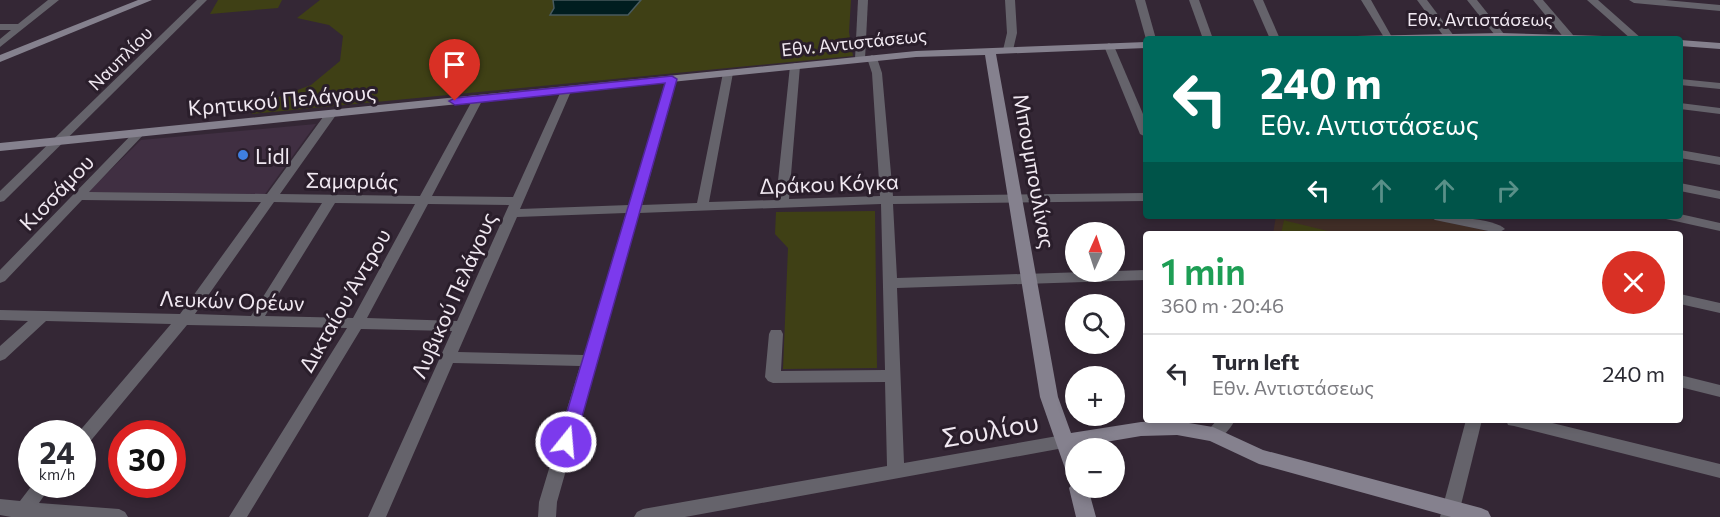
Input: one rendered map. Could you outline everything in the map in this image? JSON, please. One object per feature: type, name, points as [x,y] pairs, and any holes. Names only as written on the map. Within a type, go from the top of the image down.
[{"type":"street","points":[[0,44],[54,0]]},
{"type":"street","points":[[2,57],[147,0]]},
{"type":"street","name":"Ναυπλίου","points":[[0,198],[62,140],[202,0]]},
{"type":"street","points":[[862,0],[866,59],[877,73],[890,283],[896,470]]},
{"type":"street","points":[[1008,50],[1012,33],[1010,0]]},
{"type":"street","points":[[1140,0],[1149,36]]},
{"type":"street","points":[[1194,0],[1207,36]]},
{"type":"street","points":[[1258,0],[1274,36]]},
{"type":"street","points":[[1366,0],[1388,36]]},
{"type":"street","points":[[1422,0],[1449,36]]},
{"type":"street","points":[[1472,0],[1501,36]]},
{"type":"street","points":[[1538,0],[1568,36]]},
{"type":"street","points":[[1592,0],[1634,36]]},
{"type":"street","points":[[1634,0],[1720,8]]},
{"type":"street","points":[[0,27],[21,27]]},
{"type":"street","points":[[1683,43],[1720,46]]},
{"type":"street","points":[[1109,45],[1143,127]]},
{"type":"street","name":"Εθν. Αντιστάσεως","points":[[567,89],[866,59],[990,50],[1143,45]]},
{"type":"street","name":"Μπουμπουλίνας","points":[[990,50],[1049,398],[1065,447]]},
{"type":"street","points":[[782,204],[795,66]]},
{"type":"street","points":[[702,208],[728,73]]},
{"type":"street","points":[[547,517],[548,502],[591,362],[632,210],[672,79]]},
{"type":"street","points":[[1683,82],[1720,86]]},
{"type":"street","name":"Κρητικού Πελάγους","points":[[0,147],[567,89]]},
{"type":"street","name":"Λυβικού Πελάγους","points":[[377,517],[567,89]]},
{"type":"street","name":"Δικταίου Άντρου","points":[[238,517],[357,324],[478,99]]},
{"type":"street","points":[[1683,106],[1720,111]]},
{"type":"street","points":[[96,422],[183,319],[330,115]]},
{"type":"street","name":"Κισσάμου","points":[[0,278],[140,132]]},
{"type":"street","points":[[1683,155],[1720,161]]},
{"type":"street","points":[[1683,188],[1720,195]]},
{"type":"street","name":"Σαμαριάς","points":[[78,196],[425,200],[515,207]]},
{"type":"street","name":"Δράκου Κόγκα","points":[[515,207],[632,210],[886,200],[1143,197]]},
{"type":"street","points":[[255,321],[331,199]]},
{"type":"street","points":[[1454,219],[1498,226]]},
{"type":"street","points":[[1683,219],[1720,227]]},
{"type":"street","points":[[890,283],[1143,275]]},
{"type":"street","points":[[1683,300],[1720,308]]},
{"type":"street","name":"Λευκών Ορέων","points":[[0,315],[463,326]]},
{"type":"street","points":[[0,356],[43,316]]},
{"type":"street","points":[[776,334],[773,377],[893,376]]},
{"type":"street","points":[[449,357],[591,362]]},
{"type":"street","points":[[1683,382],[1720,391]]},
{"type":"street","points":[[1213,434],[1224,423]]},
{"type":"street","points":[[1450,513],[1473,423]]},
{"type":"street","points":[[1526,423],[1720,471]]},
{"type":"street","name":"Σουλίου","points":[[642,517],[688,513],[896,470],[1140,429],[1177,428],[1213,434],[1259,456],[1450,513],[1481,517]]},
{"type":"street","points":[[20,514],[33,498]]},
{"type":"street","points":[[1081,498],[1086,517]]},
{"type":"street","points":[[0,507],[20,514],[119,517]]},
{"type":"shaded area","points":[[218,0],[282,0],[278,8],[210,14]]},
{"type":"shaded area","points":[[320,0],[851,0],[849,32],[853,56],[252,114],[255,106],[311,85],[340,61],[343,36],[329,25],[297,18]]},
{"type":"shaded area","points":[[553,0],[641,0],[628,15],[550,15],[554,8]]},
{"type":"shaded area","points":[[316,124],[265,194],[88,192],[141,140]]},
{"type":"shaded area","points":[[875,211],[877,368],[783,369],[788,248],[775,234],[776,212]]},
{"type":"shaded area","points":[[1276,219],[1432,219],[1488,231],[1274,231]]},
{"type":"shaded area","points":[[1284,220],[1328,231],[1282,231]]},
{"type":"place","name":"Lidl","points":[[243,155]]},
{"type":"route","points":[[455,101],[672,79],[566,442]]}]
